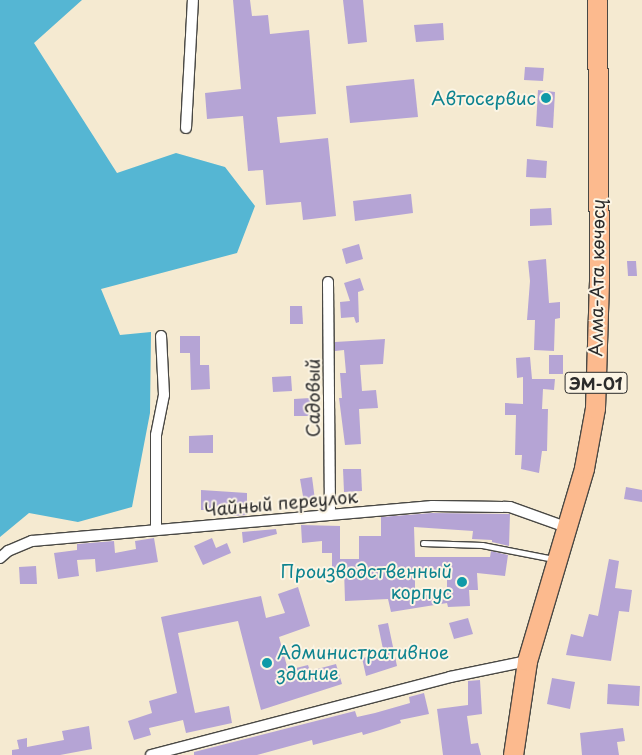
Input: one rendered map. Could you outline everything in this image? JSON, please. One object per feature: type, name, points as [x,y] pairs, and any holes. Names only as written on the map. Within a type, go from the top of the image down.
[{"type":"highway","name":"Алма-Ата көчөсү","points":[[513,755],[527,661],[584,468],[595,408],[599,281],[597,0]]},
{"type":"street","points":[[186,128],[193,0]]},
{"type":"street","name":"Садовый","points":[[328,282],[330,515]]},
{"type":"street","points":[[156,530],[156,435],[164,395],[161,336]]},
{"type":"street","name":"Чайный переулок","points":[[0,558],[8,551],[32,541],[432,506],[510,507],[566,527]]},
{"type":"street","points":[[151,755],[450,677],[527,661]]},
{"type":"lane","points":[[423,543],[472,544],[556,559]]},
{"type":"water","points":[[0,0],[82,0],[34,43],[117,173],[176,153],[225,167],[255,206],[237,253],[101,289],[120,335],[151,332],[150,413],[132,507],[78,522],[29,513],[0,537]]},
{"type":"building","points":[[233,0],[250,0],[252,16],[268,15],[270,34],[309,30],[316,114],[277,117],[280,143],[328,138],[336,216],[303,220],[301,202],[266,205],[263,170],[248,171],[243,116],[207,119],[205,93],[241,89]]},
{"type":"building","points":[[343,0],[363,0],[367,42],[348,44]]},
{"type":"building","points":[[443,23],[444,40],[416,42],[414,25]]},
{"type":"building","points":[[525,67],[544,68],[543,81],[524,80]]},
{"type":"building","points":[[414,79],[418,117],[350,123],[346,86]]},
{"type":"building","points":[[538,90],[555,92],[553,128],[536,126]]},
{"type":"building","points":[[527,159],[547,161],[546,178],[526,177]]},
{"type":"building","points":[[411,194],[413,213],[355,221],[353,201]]},
{"type":"building","points":[[551,208],[552,225],[530,226],[530,209]]},
{"type":"building","points":[[359,244],[363,259],[346,264],[342,249]]},
{"type":"building","points":[[546,259],[549,303],[560,302],[560,318],[555,319],[554,351],[534,350],[535,320],[527,320],[530,281],[528,261]]},
{"type":"building","points":[[627,261],[636,261],[637,276],[628,276]]},
{"type":"building","points":[[360,278],[364,290],[358,292],[359,322],[356,323],[354,317],[341,318],[340,302],[350,301],[344,283]]},
{"type":"building","points":[[290,306],[302,306],[303,324],[290,324]]},
{"type":"building","points":[[180,336],[200,336],[200,365],[209,365],[210,389],[191,390],[190,353],[180,353]]},
{"type":"building","points":[[385,339],[383,364],[360,365],[362,391],[376,390],[378,408],[359,409],[361,444],[345,445],[339,398],[342,398],[340,373],[346,373],[344,350],[335,351],[335,342]]},
{"type":"building","points":[[549,355],[563,355],[563,374],[549,374]]},
{"type":"building","points":[[530,357],[532,379],[555,379],[554,390],[543,389],[542,409],[548,409],[547,451],[542,451],[539,473],[521,469],[522,455],[515,455],[516,415],[505,415],[505,403],[523,404],[523,377],[517,378],[516,358]]},
{"type":"building","points":[[291,376],[292,391],[273,392],[272,377]]},
{"type":"building","points":[[310,398],[311,416],[294,416],[294,399]]},
{"type":"building","points":[[213,435],[213,453],[189,453],[189,436]]},
{"type":"building","points":[[343,469],[361,469],[362,491],[344,492]]},
{"type":"building","points":[[312,477],[315,500],[304,502],[300,479]]},
{"type":"building","points":[[626,487],[642,490],[642,502],[624,499]]},
{"type":"building","points":[[201,490],[247,493],[247,515],[233,516],[233,510],[201,510]]},
{"type":"building","points":[[432,513],[510,514],[509,546],[492,542],[492,540],[472,539],[473,531],[414,527],[415,557],[490,557],[491,551],[508,555],[505,576],[477,573],[478,590],[469,590],[470,606],[448,607],[447,603],[391,612],[388,599],[345,601],[344,569],[332,569],[332,553],[322,553],[322,541],[302,543],[301,525],[340,526],[340,559],[359,559],[359,536],[381,536],[381,517]],"holes":[[[447,572],[447,591],[415,597],[415,573]]]},
{"type":"building","points":[[276,529],[277,534],[243,543],[242,532]]},
{"type":"building","points":[[154,538],[158,562],[96,572],[95,559],[77,560],[79,576],[58,579],[54,553],[77,550],[77,544],[114,541],[115,553],[136,549],[135,541]]},
{"type":"building","points":[[212,538],[216,548],[227,543],[231,553],[203,565],[194,546]]},
{"type":"building","points":[[609,559],[619,561],[615,588],[632,590],[629,612],[619,611],[611,661],[566,655],[571,634],[583,637],[589,614],[598,616]]},
{"type":"building","points":[[36,566],[37,584],[20,584],[19,567]]},
{"type":"building","points":[[298,587],[310,626],[279,637],[288,670],[308,665],[310,671],[336,664],[342,684],[261,710],[238,621],[178,633],[195,713],[229,706],[232,723],[186,733],[183,720],[149,728],[151,735],[134,740],[128,721],[152,713],[149,701],[177,693],[161,617],[261,596],[266,618],[285,613],[278,594]]},
{"type":"building","points":[[468,618],[473,634],[454,639],[449,623]]},
{"type":"building","points":[[388,623],[397,666],[366,676],[362,658],[384,654],[378,625]]},
{"type":"building","points":[[552,678],[575,682],[570,709],[547,704]]},
{"type":"building","points":[[480,680],[482,714],[467,716],[471,744],[478,743],[481,755],[443,755],[437,709],[468,705],[468,681]]},
{"type":"building","points":[[608,684],[640,686],[639,706],[607,704]]},
{"type":"building","points":[[424,693],[429,714],[400,720],[401,723],[363,735],[362,732],[313,745],[312,740],[257,755],[194,755],[194,752],[355,711],[357,717],[375,713],[410,703],[409,697]]},
{"type":"building","points":[[89,726],[92,749],[60,755],[12,755],[12,750],[19,749],[17,740],[27,738],[27,747],[64,740],[62,731]]},
{"type":"building","points":[[623,728],[625,741],[617,742],[619,755],[582,755],[580,733]]},
{"type":"place","name":"Автосервис","points":[[546,98]]},
{"type":"place","name":"Производственный корпус","points":[[462,582]]},
{"type":"place","name":"Административное здание","points":[[267,663]]}]
